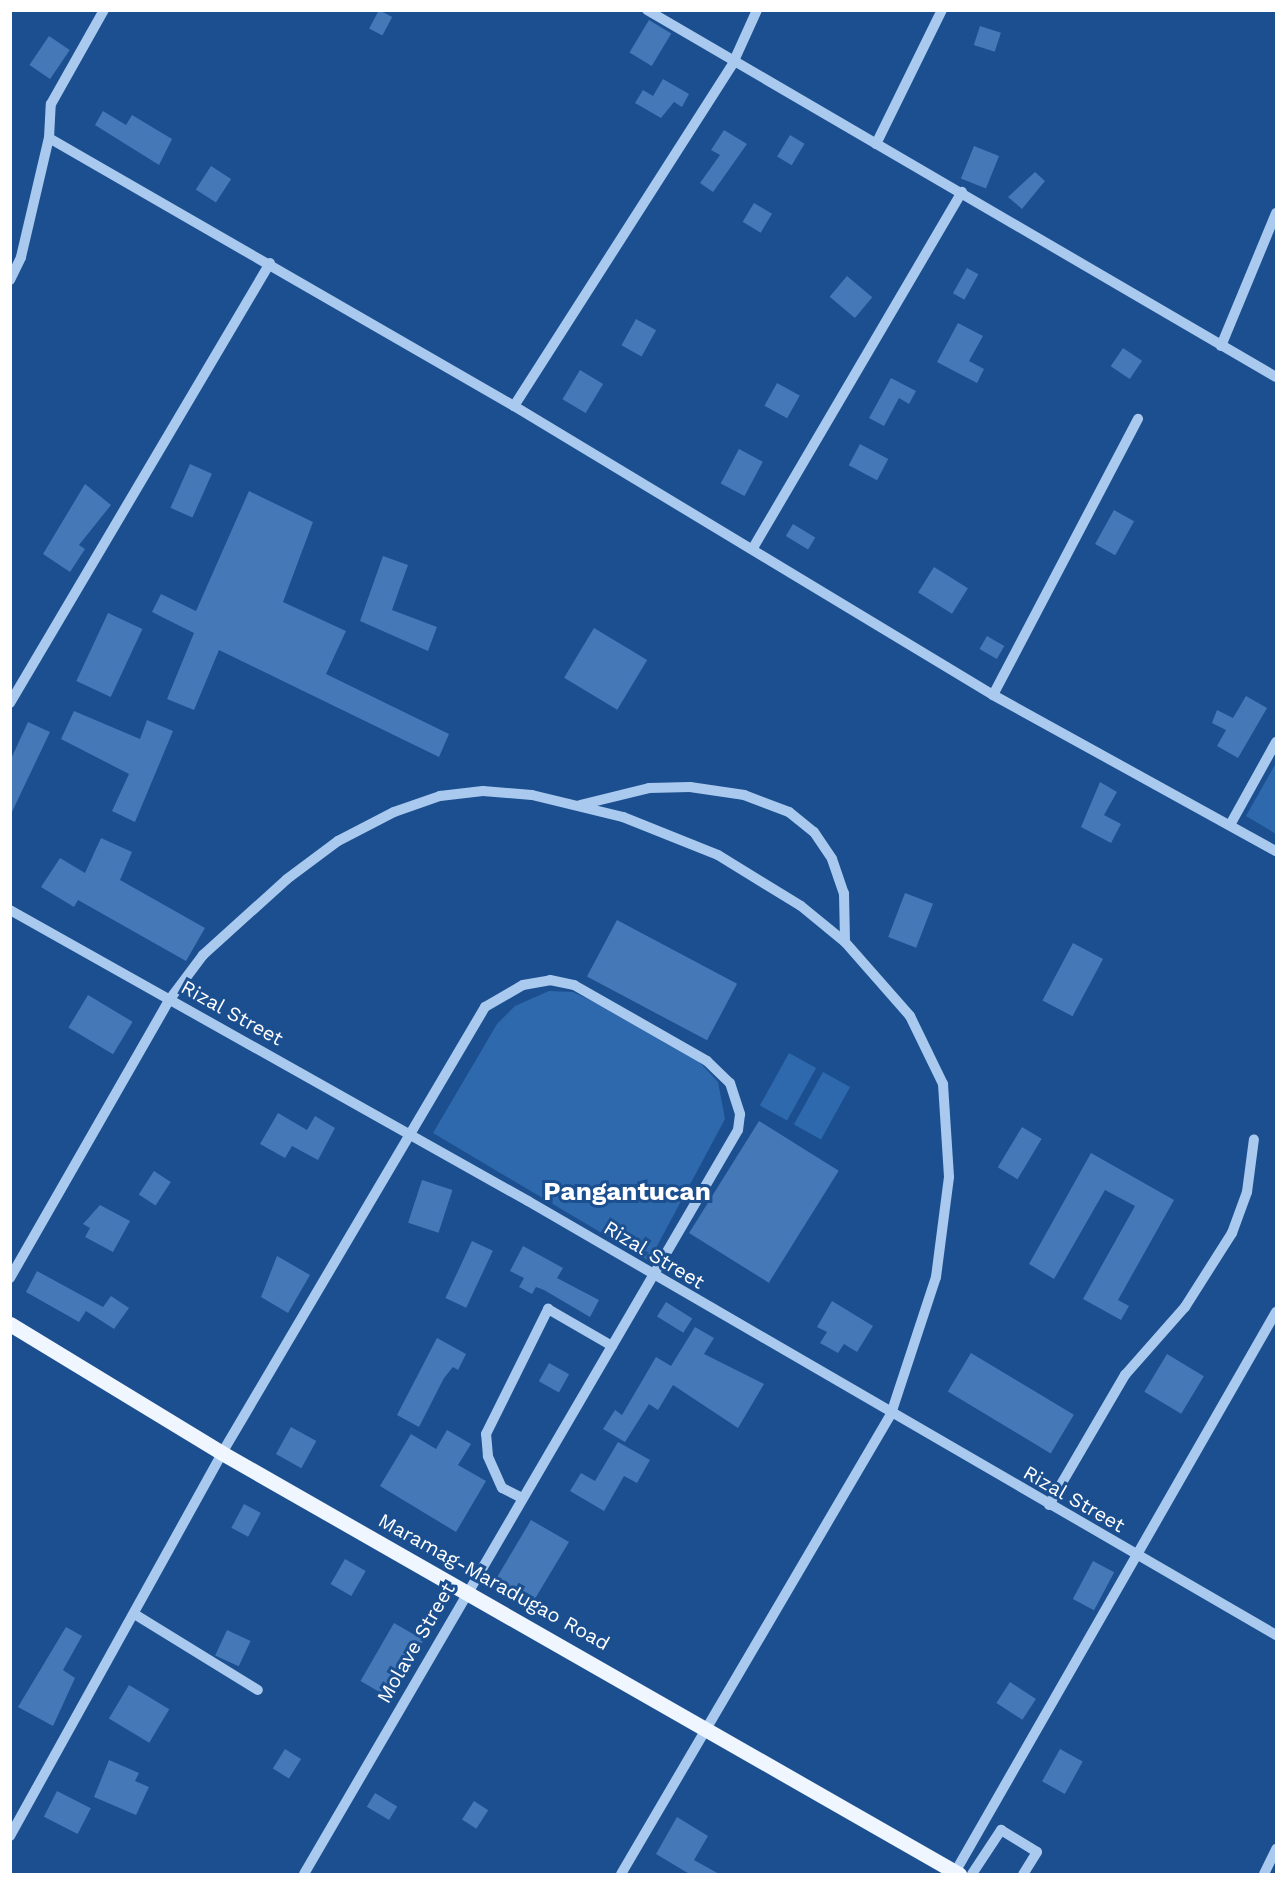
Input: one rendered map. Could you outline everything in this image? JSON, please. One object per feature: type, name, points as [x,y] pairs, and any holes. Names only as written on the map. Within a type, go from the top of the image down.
[{"type":"main road","name":"Maramag-Maradugao Road","points":[[10,1324],[222,1453],[466,1594],[704,1724],[956,1874]]},
{"type":"street","points":[[10,280],[21,257],[49,138],[51,104],[104,10]]},
{"type":"street","points":[[647,10],[733,63],[962,192],[1276,377]]},
{"type":"street","points":[[514,406],[733,63],[757,10]]},
{"type":"street","points":[[876,144],[942,10]]},
{"type":"street","points":[[49,138],[270,263],[514,406],[753,548],[993,695],[1276,851]]},
{"type":"street","points":[[753,548],[962,192]]},
{"type":"street","points":[[1221,345],[1276,213]]},
{"type":"street","points":[[10,703],[270,263]]},
{"type":"street","points":[[993,695],[1138,419]]},
{"type":"street","points":[[1230,825],[1276,742]]},
{"type":"street","points":[[580,805],[649,788],[690,787],[744,795],[789,812],[814,832],[832,859],[844,893],[845,942]]},
{"type":"street","points":[[10,1278],[170,999],[236,921],[338,841],[394,812],[440,796],[483,791],[580,805],[718,855],[801,906],[845,942],[882,978],[930,1050],[943,1084],[948,1130],[949,1177],[936,1277],[911,1365],[891,1414],[704,1724],[621,1875]]},
{"type":"street","name":"Rizal Street","points":[[10,910],[411,1134],[1049,1506],[1276,1635]]},
{"type":"street","name":"Molave Street","points":[[10,1836],[136,1615],[222,1453],[485,1007],[524,986],[550,980],[574,985],[655,1029],[707,1061],[730,1083],[740,1114],[731,1149],[522,1498],[304,1875]]},
{"type":"street","points":[[1049,1506],[1125,1375],[1185,1307],[1232,1233],[1247,1192],[1254,1139]]},
{"type":"street","points":[[522,1498],[502,1488],[488,1455],[486,1434],[548,1309],[612,1346]]},
{"type":"street","points":[[956,1874],[1135,1554],[1276,1312]]},
{"type":"street","points":[[136,1615],[258,1690]]},
{"type":"street","points":[[972,1875],[1001,1830],[1037,1851],[1023,1875]]},
{"type":"street","points":[[1264,1875],[1276,1849]]},
{"type":"shaded area","points":[[1276,763],[1276,834],[1246,816]]},
{"type":"shaded area","points":[[549,991],[573,992],[619,1014],[693,1055],[718,1082],[725,1119],[649,1261],[433,1133],[497,1024],[515,1006]]},
{"type":"shaded area","points":[[789,1053],[816,1068],[787,1121],[760,1105]]},
{"type":"shaded area","points":[[823,1072],[850,1087],[821,1140],[794,1124]]},
{"type":"building","points":[[379,10],[392,17],[382,36],[369,29]]},
{"type":"building","points":[[649,20],[671,33],[652,66],[629,53]]},
{"type":"building","points":[[980,26],[1001,33],[995,52],[974,45]]},
{"type":"building","points":[[49,36],[70,50],[50,79],[29,65]]},
{"type":"building","points":[[663,79],[689,94],[682,107],[674,102],[661,118],[635,103],[643,90],[653,96]]},
{"type":"building","points":[[103,111],[126,125],[132,115],[172,139],[159,165],[95,125]]},
{"type":"building","points":[[724,130],[747,144],[713,192],[700,183],[720,155],[711,150]]},
{"type":"building","points":[[790,135],[805,144],[792,165],[777,156]]},
{"type":"building","points":[[974,146],[999,156],[986,189],[961,178]]},
{"type":"building","points":[[211,166],[231,179],[216,203],[196,189]]},
{"type":"building","points":[[1035,172],[1045,181],[1022,209],[1008,197]]},
{"type":"building","points":[[754,203],[772,214],[761,233],[743,222]]},
{"type":"building","points":[[967,268],[978,274],[964,300],[953,293]]},
{"type":"building","points":[[847,276],[872,297],[855,318],[830,297]]},
{"type":"building","points":[[636,319],[656,330],[642,356],[621,345]]},
{"type":"building","points":[[958,323],[983,336],[969,361],[984,369],[977,383],[937,362]]},
{"type":"building","points":[[1123,348],[1142,361],[1130,379],[1111,366]]},
{"type":"building","points":[[580,370],[603,384],[586,413],[562,399]]},
{"type":"building","points":[[891,378],[916,391],[909,404],[899,398],[884,426],[869,418]]},
{"type":"building","points":[[777,383],[800,396],[787,418],[764,406]]},
{"type":"building","points":[[860,444],[888,459],[877,480],[849,465]]},
{"type":"building","points":[[739,449],[763,462],[745,496],[721,483]]},
{"type":"building","points":[[190,464],[212,474],[192,518],[170,508]]},
{"type":"building","points":[[85,484],[111,505],[79,545],[85,549],[70,572],[43,554]]},
{"type":"building","points":[[249,491],[313,522],[283,602],[346,631],[326,674],[449,734],[439,757],[219,650],[194,710],[167,699],[194,633],[152,612],[161,594],[196,611]]},
{"type":"building","points":[[1114,510],[1134,521],[1115,555],[1095,544]]},
{"type":"building","points":[[793,524],[815,537],[808,549],[786,536]]},
{"type":"building","points":[[383,556],[408,565],[392,610],[437,627],[428,651],[360,621]]},
{"type":"building","points":[[934,567],[968,588],[952,614],[918,592]]},
{"type":"building","points":[[108,613],[142,629],[111,697],[76,681]]},
{"type":"building","points":[[594,628],[647,660],[617,710],[564,678]]},
{"type":"building","points":[[987,636],[1004,646],[997,659],[980,649]]},
{"type":"building","points":[[1246,696],[1267,708],[1238,758],[1217,746],[1226,730],[1212,723],[1217,710],[1233,718]]},
{"type":"building","points":[[74,711],[140,739],[147,720],[173,731],[135,822],[112,811],[129,774],[61,739]]},
{"type":"building","points":[[28,722],[50,732],[10,816],[10,761]]},
{"type":"building","points":[[1100,782],[1117,792],[1104,815],[1121,824],[1111,843],[1081,827]]},
{"type":"building","points":[[101,838],[132,852],[120,880],[205,928],[186,961],[78,900],[74,907],[41,887],[60,858],[85,873]]},
{"type":"building","points":[[905,893],[933,904],[916,948],[888,937]]},
{"type":"building","points":[[617,920],[737,984],[707,1040],[587,977]]},
{"type":"building","points":[[1073,943],[1103,959],[1073,1016],[1042,1000]]},
{"type":"building","points":[[88,995],[133,1022],[113,1054],[68,1028]]},
{"type":"building","points":[[278,1113],[307,1130],[315,1116],[335,1128],[318,1160],[292,1146],[285,1158],[260,1144]]},
{"type":"building","points":[[759,1121],[839,1171],[769,1283],[689,1233]]},
{"type":"building","points":[[1022,1127],[1042,1139],[1018,1179],[998,1167]]},
{"type":"building","points":[[1091,1153],[1174,1200],[1118,1300],[1129,1306],[1121,1320],[1083,1299],[1135,1206],[1105,1190],[1054,1279],[1029,1264]]},
{"type":"building","points":[[154,1171],[171,1182],[156,1205],[139,1194]]},
{"type":"building","points":[[422,1180],[452,1190],[439,1233],[408,1223]]},
{"type":"building","points":[[100,1205],[130,1221],[113,1252],[85,1237],[90,1228],[83,1224]]},
{"type":"building","points":[[472,1241],[493,1251],[466,1308],[445,1298]]},
{"type":"building","points":[[523,1246],[563,1268],[557,1278],[599,1300],[590,1317],[544,1290],[536,1287],[532,1294],[519,1287],[524,1278],[510,1271]]},
{"type":"building","points":[[277,1256],[310,1275],[288,1313],[261,1297]]},
{"type":"building","points":[[37,1271],[103,1307],[111,1296],[129,1308],[114,1329],[86,1311],[79,1322],[26,1292]]},
{"type":"building","points":[[832,1301],[873,1326],[857,1352],[844,1344],[838,1353],[820,1343],[827,1332],[817,1327]]},
{"type":"building","points":[[666,1302],[692,1318],[683,1333],[657,1316]]},
{"type":"building","points":[[695,1327],[714,1338],[704,1354],[764,1384],[738,1428],[673,1385],[658,1410],[649,1404],[625,1442],[603,1429],[615,1410],[622,1415],[656,1357],[671,1366]]},
{"type":"building","points":[[437,1338],[466,1354],[458,1370],[453,1367],[444,1378],[419,1427],[397,1415]]},
{"type":"building","points":[[971,1353],[1074,1415],[1051,1453],[948,1392]]},
{"type":"building","points":[[1167,1354],[1204,1376],[1181,1414],[1144,1392]]},
{"type":"building","points":[[549,1363],[569,1374],[559,1393],[539,1381]]},
{"type":"building","points":[[291,1427],[316,1441],[301,1468],[276,1454]]},
{"type":"building","points":[[447,1430],[471,1444],[458,1465],[486,1481],[456,1532],[380,1486],[411,1434],[436,1449]]},
{"type":"building","points":[[618,1442],[650,1460],[637,1483],[624,1476],[604,1511],[570,1491],[581,1473],[595,1481]]},
{"type":"building","points":[[244,1504],[261,1513],[248,1537],[231,1528]]},
{"type":"building","points":[[531,1520],[569,1542],[530,1607],[498,1589],[496,1579]]},
{"type":"building","points":[[345,1559],[366,1571],[351,1596],[330,1584]]},
{"type":"building","points":[[1093,1561],[1114,1572],[1094,1610],[1073,1599]]},
{"type":"building","points":[[394,1623],[423,1640],[390,1698],[360,1681]]},
{"type":"building","points":[[66,1627],[82,1636],[63,1670],[75,1678],[53,1726],[18,1707]]},
{"type":"building","points":[[227,1630],[251,1641],[239,1666],[215,1655]]},
{"type":"building","points":[[1010,1682],[1036,1699],[1022,1720],[996,1703]]},
{"type":"building","points":[[129,1685],[169,1709],[149,1743],[109,1718]]},
{"type":"building","points":[[285,1749],[301,1759],[289,1779],[273,1769]]},
{"type":"building","points":[[1060,1749],[1083,1762],[1065,1794],[1042,1781]]},
{"type":"building","points":[[109,1760],[139,1773],[135,1781],[149,1787],[136,1815],[94,1797]]},
{"type":"building","points":[[57,1791],[91,1808],[78,1834],[44,1817]]},
{"type":"building","points":[[375,1793],[397,1806],[389,1820],[367,1807]]},
{"type":"building","points":[[474,1801],[488,1810],[476,1829],[462,1819]]},
{"type":"building","points":[[677,1817],[708,1836],[694,1860],[721,1875],[691,1875],[656,1854]]},
{"type":"district","name":"Pangantucan","points":[[627,1192]]}]
